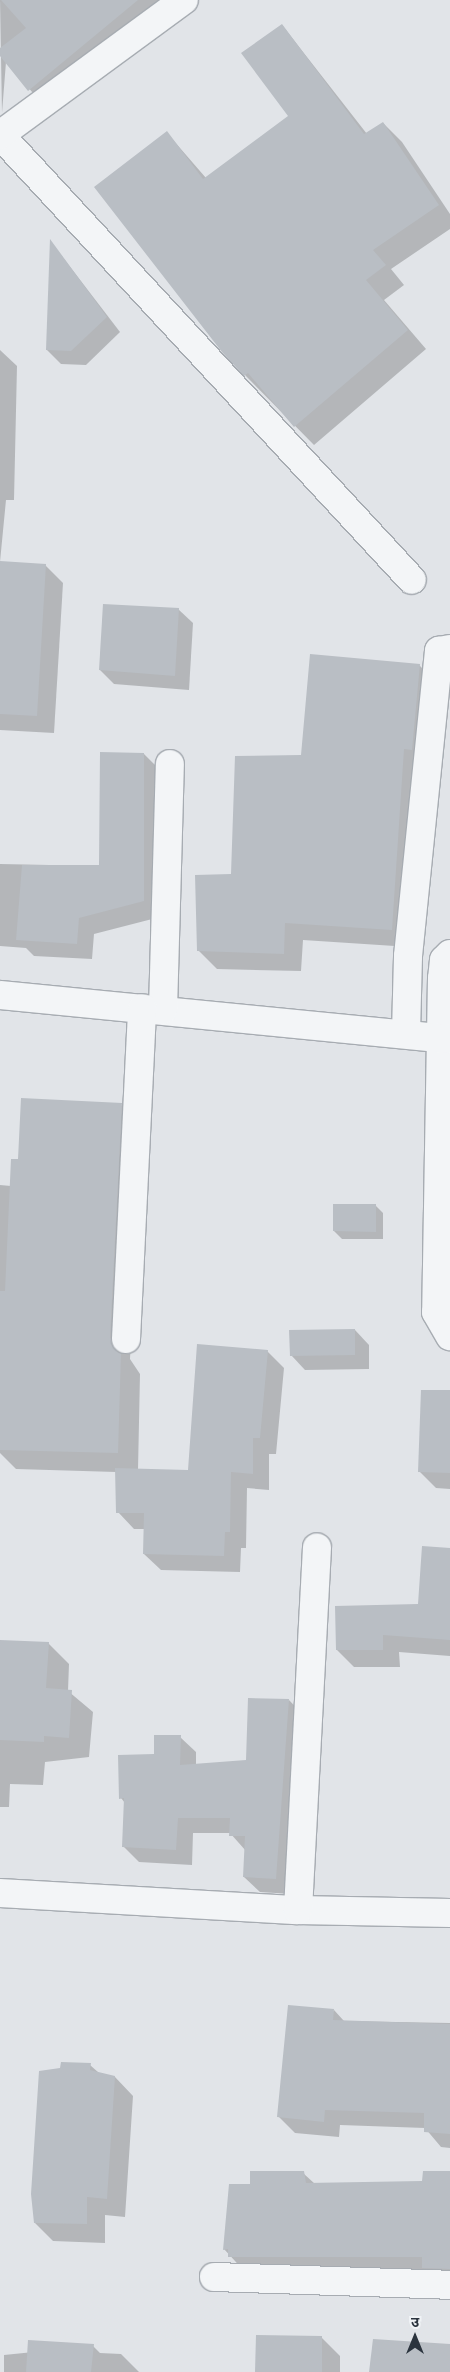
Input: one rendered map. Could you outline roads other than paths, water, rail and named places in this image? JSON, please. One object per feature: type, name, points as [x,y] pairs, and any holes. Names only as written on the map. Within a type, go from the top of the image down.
[{"type":"street","points":[[184,0],[0,135],[412,580]]},
{"type":"street","points":[[406,1033],[408,956],[439,651],[450,649]]},
{"type":"street","points":[[126,1339],[153,1009],[170,764]]},
{"type":"street","points":[[408,956],[447,957],[446,1039],[436,1312],[450,1336]]},
{"type":"street","points":[[0,995],[406,1033],[446,1039]]},
{"type":"street","points":[[298,1910],[317,1547]]},
{"type":"street","points":[[0,1892],[298,1910],[450,1913]]},
{"type":"street","points":[[214,2277],[450,2285]]}]
